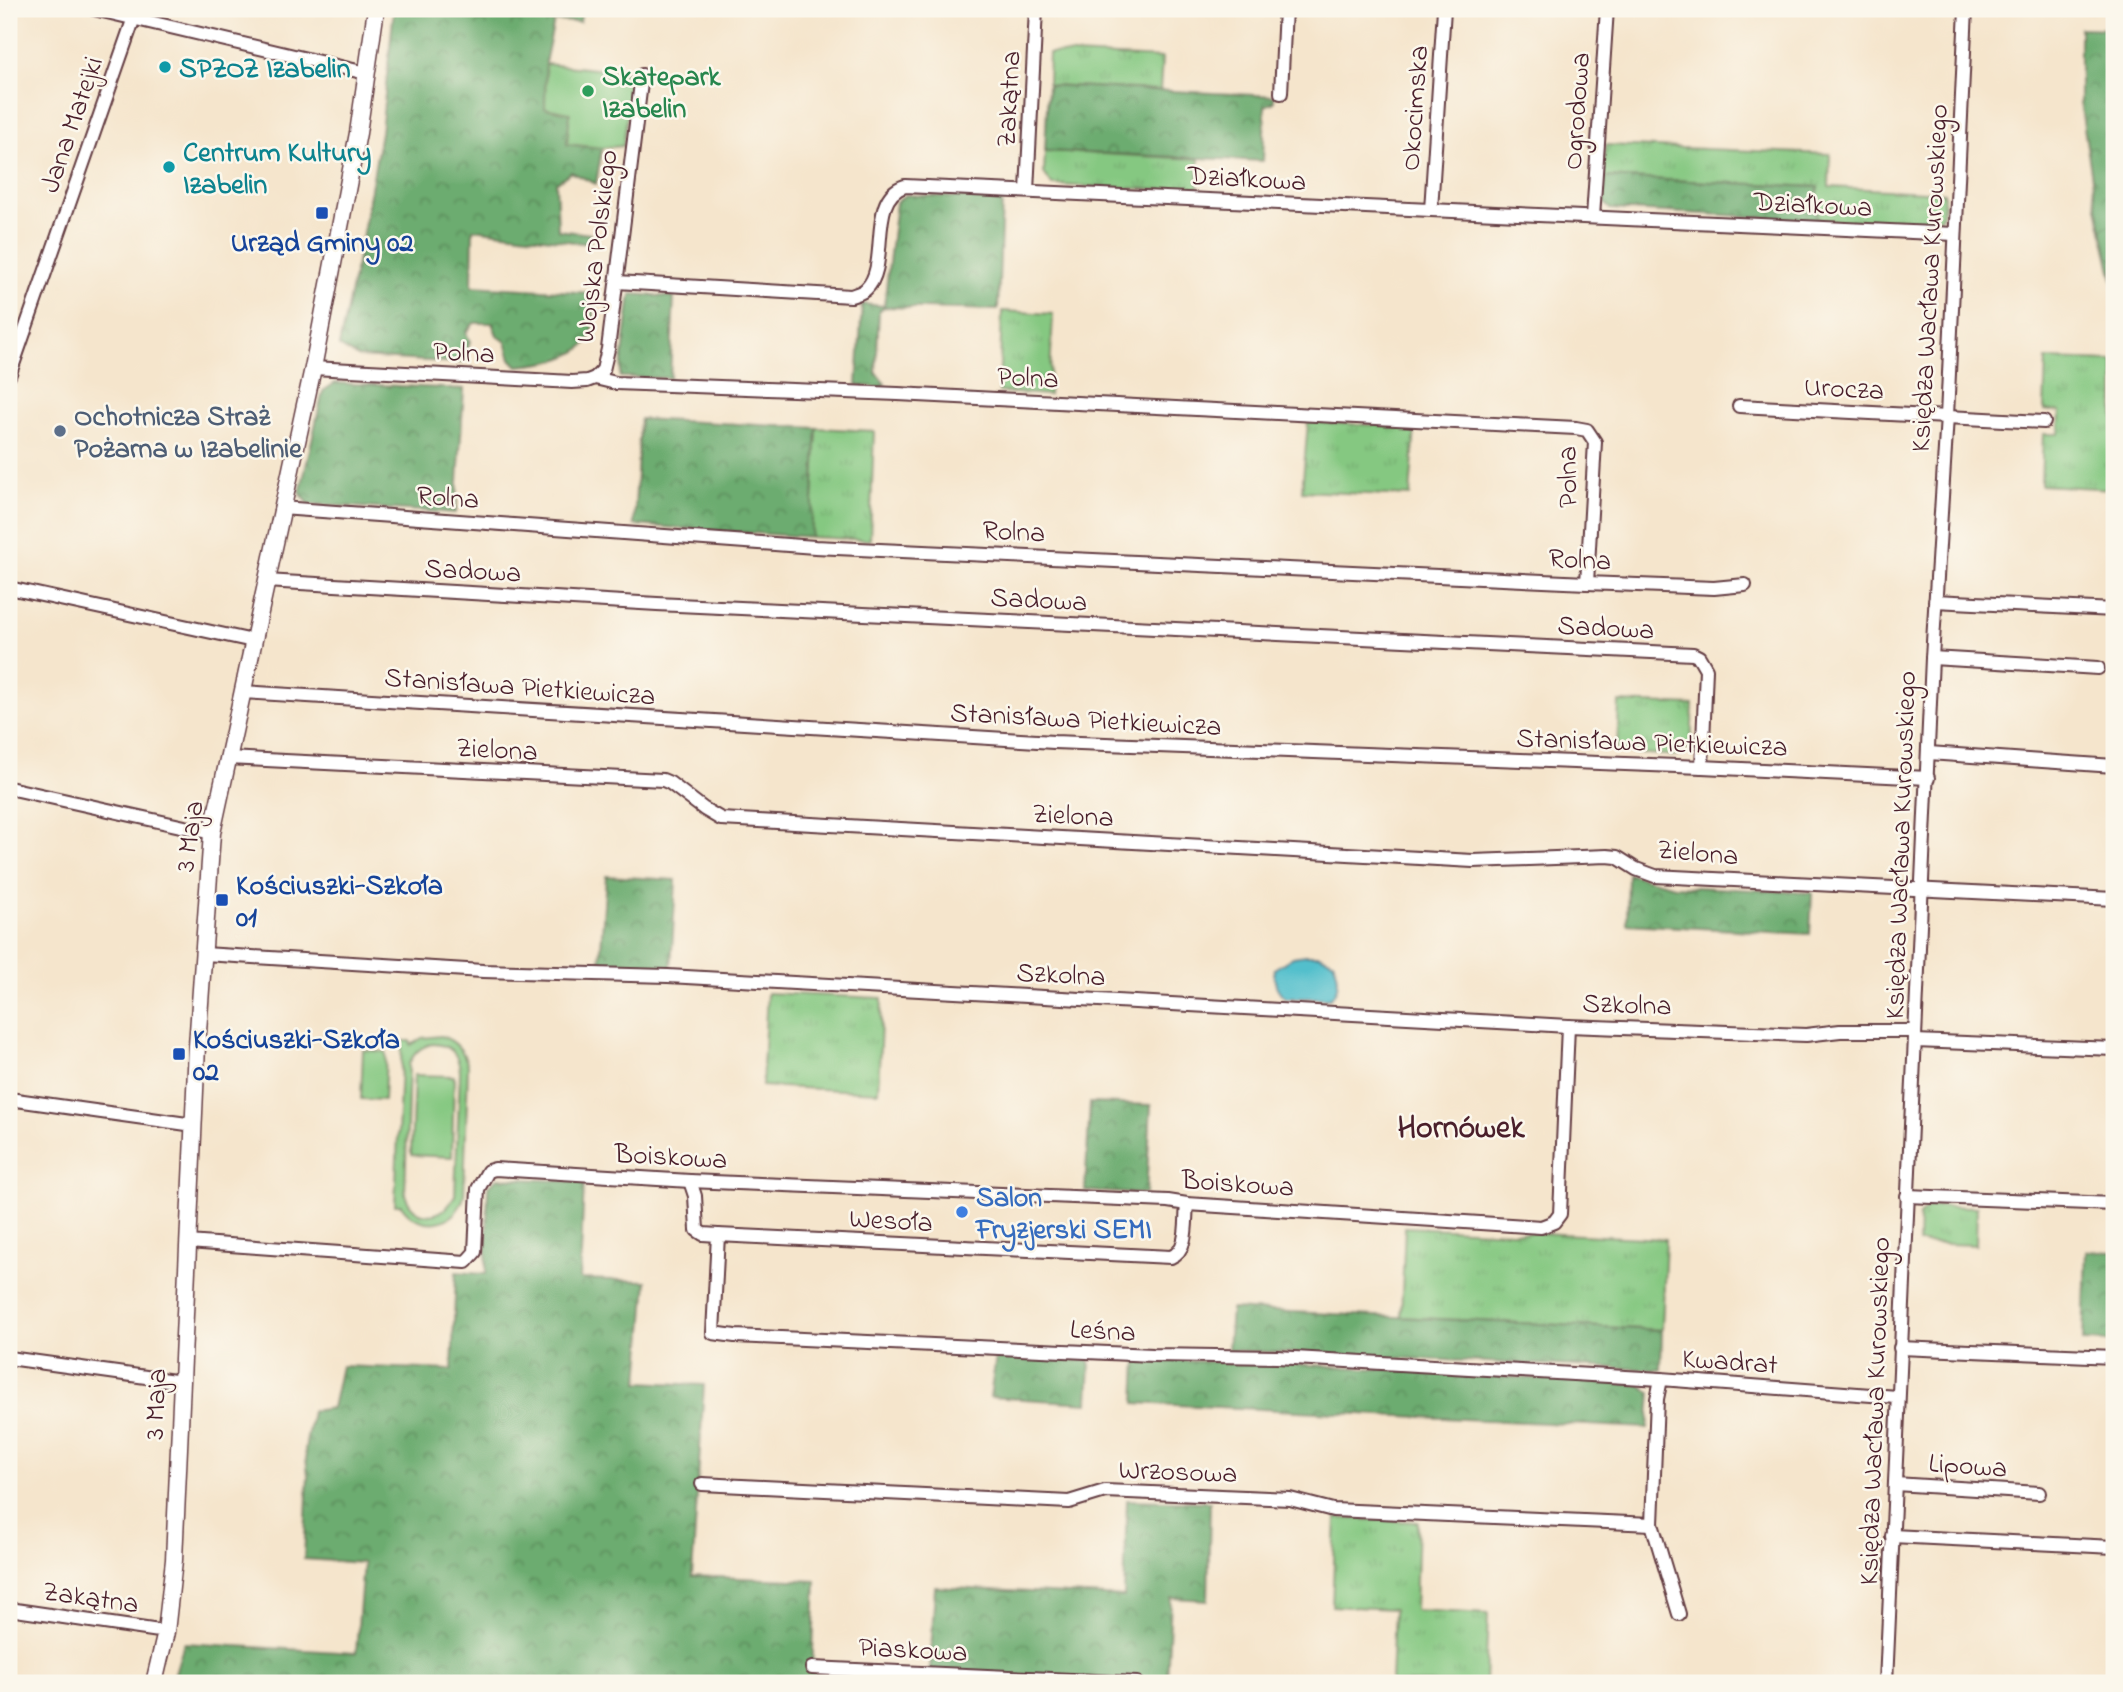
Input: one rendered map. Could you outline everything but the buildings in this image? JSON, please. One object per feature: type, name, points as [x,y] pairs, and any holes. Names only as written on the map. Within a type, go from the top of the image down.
[{"type":"street","points":[[94,9],[135,13],[366,73]]},
{"type":"street","name":"3 Maja","points":[[154,1683],[166,1632],[174,1560],[194,1125],[212,833],[313,368],[358,133],[376,9]]},
{"type":"street","name":"Zakątna","points":[[1027,191],[1036,9]]},
{"type":"street","points":[[1281,93],[1285,9]]},
{"type":"street","name":"Okocimska","points":[[1431,210],[1444,9]]},
{"type":"street","name":"Ogrodowa","points":[[1593,217],[1607,9]]},
{"type":"street","name":"Księdza Wacława Kurowskiego","points":[[1886,1683],[1932,658],[1947,416],[1966,9]]},
{"type":"street","name":"Jana Matejki","points":[[9,376],[135,13]]},
{"type":"street","name":"Wojska Polskiego","points":[[595,378],[603,370],[608,349],[642,75]]},
{"type":"street","name":"Działkowa","points":[[617,282],[851,296],[863,292],[873,278],[886,202],[896,188],[905,186],[1955,234]]},
{"type":"street","name":"Polna","points":[[313,368],[572,382],[587,382],[595,378],[616,383],[1576,428],[1587,430],[1595,442],[1587,583]]},
{"type":"street","name":"Urocza","points":[[1739,407],[2044,422]]},
{"type":"street","name":"Rolna","points":[[281,508],[815,547],[1587,583],[1714,588],[1745,585]]},
{"type":"street","name":"Sadowa","points":[[265,581],[657,604],[1693,654],[1699,657],[1706,669],[1702,766]]},
{"type":"street","points":[[9,588],[253,641]]},
{"type":"street","points":[[1935,601],[2114,610]]},
{"type":"street","points":[[1932,658],[2098,668]]},
{"type":"street","name":"Stanisława Pietkiewicza","points":[[242,692],[1054,743],[1702,766],[1928,778]]},
{"type":"street","points":[[1929,753],[2114,766]]},
{"type":"street","name":"Zielona","points":[[227,758],[663,780],[722,819],[1473,861],[1607,856],[1617,857],[1636,869],[1655,876],[2114,899]]},
{"type":"street","points":[[9,788],[212,833]]},
{"type":"street","name":"Szkolna","points":[[204,954],[483,971],[668,976],[1568,1026],[1806,1035],[1839,1031],[2114,1049]]},
{"type":"street","name":"Boiskowa","points":[[188,1242],[466,1262],[475,1252],[478,1189],[488,1171],[495,1169],[690,1181],[1168,1201],[1541,1227],[1554,1222],[1559,1214],[1568,1026]]},
{"type":"street","points":[[9,1100],[194,1125]]},
{"type":"street","points":[[690,1181],[695,1196],[696,1230],[718,1236]]},
{"type":"street","points":[[1907,1196],[2114,1204]]},
{"type":"street","name":"Wesoła","points":[[718,1236],[1171,1257],[1183,1246],[1187,1204]]},
{"type":"street","name":"Leśna","points":[[718,1236],[713,1333],[1153,1355],[1277,1357],[1661,1380]]},
{"type":"street","points":[[1900,1348],[2114,1357]]},
{"type":"street","points":[[9,1358],[182,1382]]},
{"type":"street","name":"Kwadrat","points":[[1679,1614],[1652,1524],[1657,1399],[1661,1380],[1897,1397]]},
{"type":"street","name":"Wrzosowa","points":[[702,1483],[1069,1502],[1105,1491],[1132,1492],[1290,1499],[1333,1510],[1652,1524]]},
{"type":"street","name":"Lipowa","points":[[1895,1484],[2039,1493]]},
{"type":"street","points":[[1892,1536],[2114,1547]]},
{"type":"street","name":"Zakątna","points":[[9,1609],[166,1632]]},
{"type":"street","name":"Piaskowa","points":[[812,1668],[1137,1683]]},
{"type":"green space","points":[[394,9],[582,9],[580,22],[554,21],[546,58],[545,108],[570,112],[567,144],[602,148],[596,184],[571,172],[556,183],[558,230],[591,234],[589,244],[473,229],[472,286],[594,293],[592,333],[580,349],[571,354],[549,362],[518,366],[511,359],[506,342],[497,335],[492,323],[474,323],[466,332],[470,342],[463,363],[358,357],[339,346],[381,132]]},
{"type":"green space","points":[[2080,28],[2114,29],[2114,284],[2095,198],[2080,101]]},
{"type":"green space","points":[[1049,53],[1162,58],[1160,90],[1048,85]]},
{"type":"green space","name":"Skatepark Izabelin","points":[[546,64],[633,73],[623,146],[602,148],[567,144],[570,113],[545,108]]},
{"type":"green space","points":[[1048,85],[1274,96],[1274,102],[1265,106],[1263,161],[1045,151]]},
{"type":"green space","points":[[1606,145],[1830,154],[1829,187],[1944,193],[1943,215],[1932,226],[1817,220],[1817,187],[1603,177]]},
{"type":"green space","points":[[1045,151],[1199,159],[1198,191],[1052,185],[1044,173]]},
{"type":"green space","points":[[1603,177],[1818,187],[1817,220],[1610,209],[1602,200]]},
{"type":"green space","points":[[905,195],[1002,199],[998,310],[884,307],[879,311],[876,373],[885,384],[881,388],[857,385],[862,304],[884,306],[896,203]]},
{"type":"green space","points":[[631,294],[674,297],[670,378],[620,377]]},
{"type":"green space","points":[[1002,311],[1053,314],[1049,395],[999,392]]},
{"type":"green space","points":[[2046,359],[2114,361],[2114,489],[2041,485],[2043,434],[2059,434],[2060,412],[2044,410]]},
{"type":"green space","points":[[335,383],[464,389],[456,513],[309,504],[300,493],[323,391]]},
{"type":"green space","points":[[640,419],[817,428],[811,537],[634,525]]},
{"type":"green space","points":[[1308,422],[1415,427],[1410,496],[1302,491]]},
{"type":"green space","points":[[817,428],[874,431],[870,540],[811,537]]},
{"type":"green space","points":[[1619,702],[1693,705],[1691,745],[1680,756],[1617,752]]},
{"type":"green space","points":[[1628,874],[1675,886],[1812,893],[1810,934],[1627,924]]},
{"type":"green space","points":[[606,876],[676,880],[671,968],[600,963]]},
{"type":"green space","points":[[767,993],[882,998],[878,1092],[762,1086]]},
{"type":"green space","points":[[441,1036],[455,1043],[468,1065],[464,1196],[453,1215],[436,1222],[417,1219],[401,1205],[395,1205],[402,1041],[410,1041],[411,1045],[422,1038]],"holes":[[[432,1044],[449,1048],[458,1060],[460,1072],[455,1195],[444,1210],[429,1215],[415,1210],[405,1194],[409,1064],[415,1054]]]},
{"type":"green space","points":[[363,1050],[386,1052],[384,1100],[361,1099]]},
{"type":"green space","points":[[414,1075],[454,1076],[452,1157],[411,1155]]},
{"type":"green space","points":[[1090,1103],[1151,1105],[1146,1194],[1085,1191]]},
{"type":"green space","points":[[498,1178],[584,1182],[580,1279],[647,1281],[639,1382],[704,1385],[692,1576],[816,1581],[812,1673],[823,1674],[823,1683],[172,1683],[184,1643],[356,1653],[363,1563],[304,1559],[308,1475],[305,1449],[312,1411],[332,1408],[341,1366],[452,1370],[456,1272],[486,1274],[488,1186]]},
{"type":"green space","points":[[1929,1206],[1977,1207],[1976,1245],[1918,1243],[1919,1215]]},
{"type":"green space","points":[[1405,1227],[1666,1239],[1662,1330],[1401,1317]]},
{"type":"green space","points":[[2086,1251],[2114,1252],[2114,1342],[2083,1341]]},
{"type":"green space","points":[[1231,1309],[1662,1330],[1661,1370],[1228,1350]]},
{"type":"green space","points":[[996,1356],[1090,1361],[1088,1403],[990,1397]]},
{"type":"green space","points":[[1137,1360],[1278,1363],[1640,1385],[1651,1393],[1648,1428],[1135,1403]]},
{"type":"green space","points":[[1127,1500],[1210,1502],[1208,1600],[1171,1598],[1167,1683],[918,1683],[930,1668],[935,1587],[1124,1597]]},
{"type":"green space","points":[[1336,1518],[1418,1522],[1415,1610],[1488,1614],[1485,1683],[1391,1683],[1394,1609],[1332,1606]]},
{"type":"water","points":[[1319,955],[1333,961],[1338,981],[1330,998],[1286,998],[1278,989],[1274,969],[1293,957]]},
{"type":"place","name":"SPZOZ Izabelin","points":[[165,67]]},
{"type":"place","name":"Skatepark Izabelin","points":[[588,91]]},
{"type":"place","name":"Centrum Kultury Izabelin","points":[[169,167]]},
{"type":"place","name":"Urząd Gminy 02","points":[[322,213]]},
{"type":"place","name":"Ochotnicza Straż Pożarna w Izabelinie","points":[[60,431]]},
{"type":"place","name":"Kościuszki-Szkoła 01","points":[[222,900]]},
{"type":"place","name":"Kościuszki-Szkoła 02","points":[[179,1054]]},
{"type":"place","name":"Salon Fryzjerski SEMI","points":[[962,1212]]},
{"type":"district","name":"Hornówek","points":[[1461,1126]]}]
